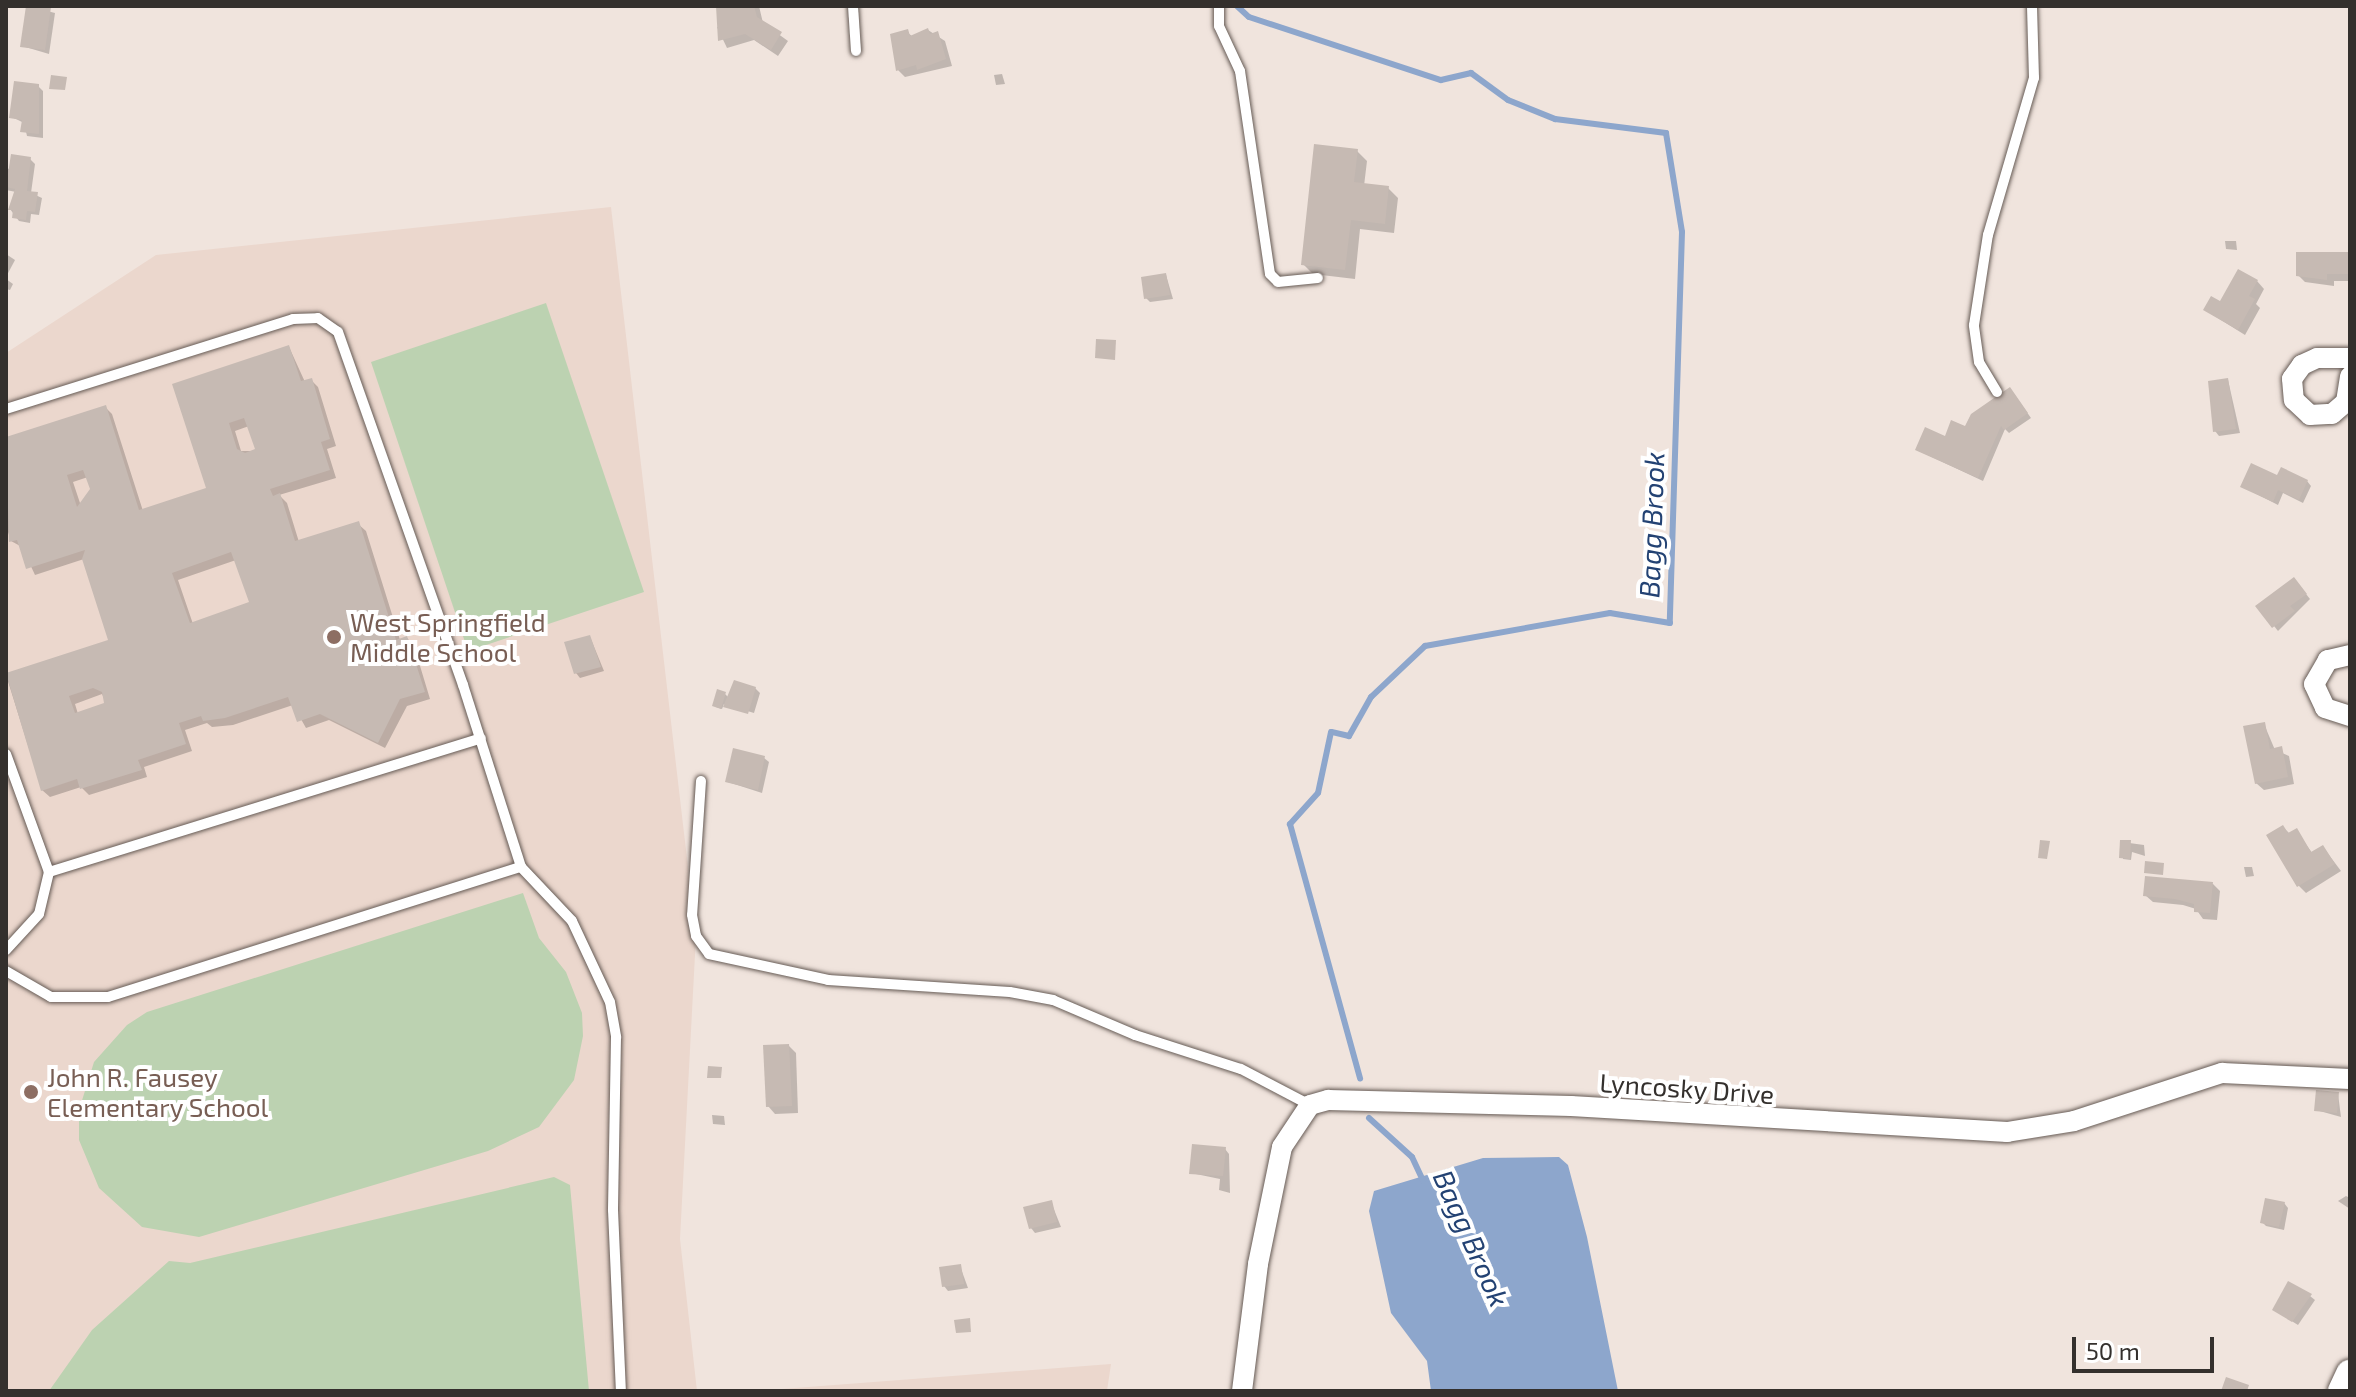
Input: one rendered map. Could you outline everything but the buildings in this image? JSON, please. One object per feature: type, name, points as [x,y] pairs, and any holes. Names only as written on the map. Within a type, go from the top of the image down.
[{"type":"main road","points":[[2342,1391],[2350,1374]]},
{"type":"street","points":[[2350,358],[2305,362],[2294,375],[2293,396],[2310,415],[2332,414],[2346,402],[2350,376]]},
{"type":"street","points":[[2350,655],[2328,660],[2314,684],[2325,708],[2350,716]]},
{"type":"street","name":"Lyncosky Drive","points":[[1310,1105],[1328,1100],[1557,1106],[2007,1132],[2074,1121],[2222,1073],[2350,1079]]},
{"type":"street","points":[[1242,1391],[1258,1264],[1282,1147],[1310,1105]]},
{"type":"lane","points":[[853,6],[856,51]]},
{"type":"lane","points":[[1219,6],[1219,26],[1240,71],[1270,274],[1278,282],[1318,278]]},
{"type":"lane","points":[[1997,392],[1979,362],[1974,325],[1988,235],[2034,78],[2032,6]]},
{"type":"lane","points":[[6,409],[293,319],[318,318],[333,326],[343,339],[481,738],[521,867],[572,921],[610,1002],[616,1037],[613,1210],[621,1391]]},
{"type":"lane","points":[[49,872],[481,738]]},
{"type":"lane","points":[[6,754],[49,872],[39,914],[6,950]]},
{"type":"lane","points":[[701,781],[692,915],[696,936],[709,954],[828,980],[1010,992],[1053,1000],[1135,1035],[1241,1069],[1310,1105]]},
{"type":"lane","points":[[6,971],[51,997],[108,997],[521,867]]},
{"type":"shaded area","name":"West Springfield Middle School","points":[[611,207],[696,936],[680,1239],[697,1391],[6,1391],[6,353],[156,255]]},
{"type":"shaded area","points":[[1111,1364],[1107,1391],[755,1391]]},
{"type":"green space","points":[[546,303],[644,592],[468,651],[371,362]]},
{"type":"green space","points":[[523,893],[539,938],[566,972],[582,1013],[583,1036],[574,1080],[539,1127],[488,1151],[199,1237],[142,1227],[99,1188],[79,1140],[79,1110],[94,1062],[127,1025],[147,1012]]},
{"type":"green space","points":[[554,1177],[570,1185],[589,1391],[49,1391],[92,1330],[169,1261],[190,1263]]},
{"type":"water","points":[[1559,1157],[1568,1165],[1587,1237],[1618,1391],[1431,1391],[1427,1361],[1391,1313],[1369,1211],[1374,1191],[1483,1158]]},
{"type":"waterway","name":"Bagg Brook","points":[[1237,6],[1249,17],[1441,80],[1471,73],[1508,100],[1555,119],[1666,133],[1682,232],[1670,623],[1610,613],[1425,646],[1371,697],[1349,736],[1331,732],[1318,793],[1290,824],[1360,1079]]},
{"type":"waterway","name":"Bagg Brook","points":[[1369,1118],[1412,1157],[1423,1181]]},
{"type":"place","name":"West Springfield Middle School","points":[[334,637]]},
{"type":"place","name":"John R. Fausey Elementary School","points":[[31,1092]]}]
